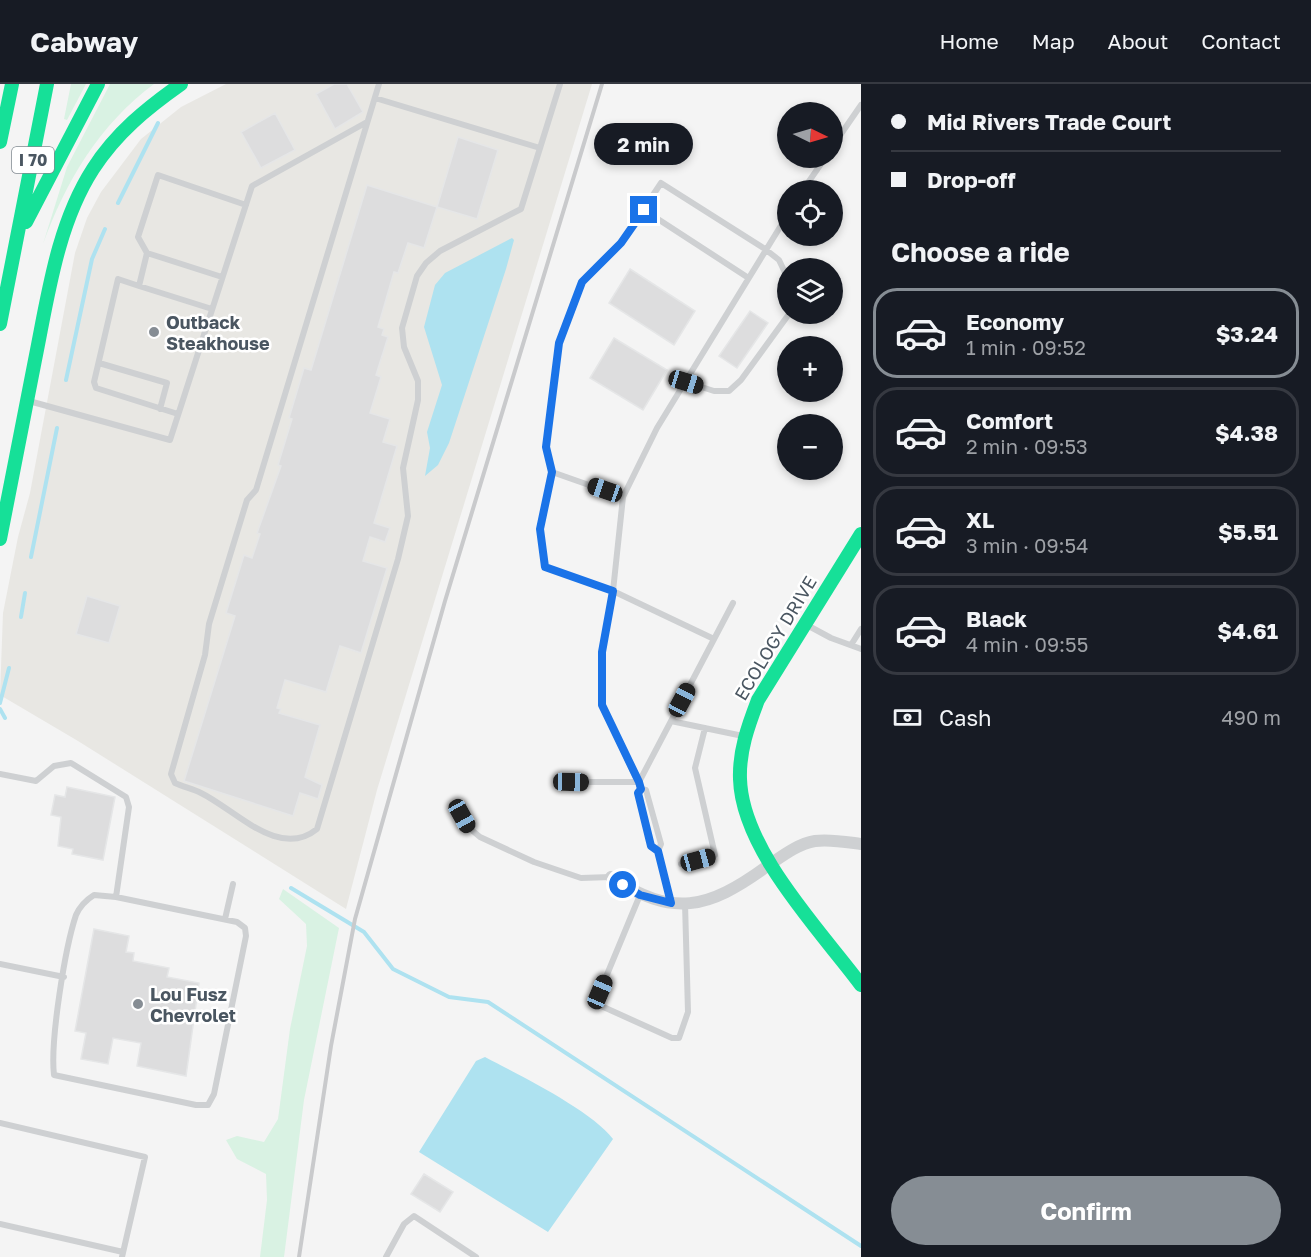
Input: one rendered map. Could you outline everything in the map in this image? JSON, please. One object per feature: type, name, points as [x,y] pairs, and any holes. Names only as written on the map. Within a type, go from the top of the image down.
[{"type":"main road","name":"I 70","points":[[0,142],[12,84]]},
{"type":"main road","name":"I 70","points":[[0,324],[47,84]]},
{"type":"main road","points":[[18,236],[49,184],[67,141],[98,84]]},
{"type":"main road","points":[[0,539],[49,289],[61,237],[73,204],[92,169],[114,140],[143,111],[181,84]]},
{"type":"main road","name":"ECOLOGY DRIVE","points":[[861,534],[764,684],[749,716],[740,758],[743,800],[758,839],[772,863],[861,985]]},
{"type":"street","points":[[611,877],[640,895],[671,903],[709,900],[732,891],[799,845],[815,841],[861,844]]},
{"type":"lane","points":[[379,84],[256,490],[247,500],[209,624],[205,655],[171,774],[175,783],[202,793],[267,835],[291,840],[305,838],[317,829],[398,559],[408,516],[403,468],[418,400],[418,381],[404,346],[402,328],[417,276],[426,263],[440,251],[521,209],[560,84]]},
{"type":"lane","points":[[375,98],[540,148]]},
{"type":"lane","points":[[843,131],[861,105]]},
{"type":"lane","points":[[27,400],[170,440],[252,186],[367,121]]},
{"type":"lane","points":[[222,277],[147,253],[138,237],[158,175],[246,205]]},
{"type":"lane","points":[[714,639],[613,591],[545,567],[540,529],[552,472],[546,447],[559,343],[582,282],[621,243],[661,183],[777,258]]},
{"type":"lane","points":[[644,210],[747,276]]},
{"type":"lane","points":[[640,786],[602,705],[602,652],[613,591],[623,497],[657,428],[747,276],[777,231]]},
{"type":"lane","points":[[139,286],[147,253]]},
{"type":"lane","points":[[178,414],[96,388],[94,382],[118,279],[212,309]]},
{"type":"lane","points":[[686,382],[714,391],[729,391],[741,380],[782,324]]},
{"type":"lane","points":[[99,363],[167,383],[160,409]]},
{"type":"lane","points":[[552,472],[623,497]]},
{"type":"lane","points":[[671,903],[658,851],[651,846],[638,793],[671,721],[733,603]]},
{"type":"lane","points":[[804,623],[831,638],[861,649]]},
{"type":"lane","points":[[851,645],[861,629]]},
{"type":"lane","points":[[671,721],[743,736]]},
{"type":"lane","points":[[681,864],[715,855],[695,768],[705,728]]},
{"type":"lane","points":[[0,774],[36,781],[54,766],[71,763],[126,796],[129,807],[116,897]]},
{"type":"lane","points":[[571,782],[640,786]]},
{"type":"lane","points":[[456,805],[468,827],[480,837],[534,862],[581,878],[611,877]]},
{"type":"lane","points":[[225,919],[233,884]]},
{"type":"lane","points":[[94,895],[116,897],[225,919],[237,922],[245,928],[246,936],[214,1094],[208,1105],[196,1105],[54,1074],[52,1058],[76,914],[84,901],[94,895]]},
{"type":"lane","points":[[640,895],[597,1002],[599,1005],[672,1038],[680,1038],[688,1012],[685,903]]},
{"type":"lane","points":[[0,964],[64,976]]},
{"type":"lane","points":[[0,1123],[145,1157],[122,1254],[0,1224]]},
{"type":"lane","points":[[386,1257],[404,1224],[414,1216],[476,1257]]},
{"type":"shaded area","points":[[226,84],[592,84],[377,790],[346,909],[78,741],[0,695],[3,613],[18,537],[30,493],[75,253],[87,218],[101,192],[141,139],[181,107]]},
{"type":"green space","points":[[71,84],[86,84],[67,120],[64,119]]},
{"type":"green space","points":[[110,84],[154,84],[117,117],[86,156],[62,198],[43,244],[67,167]]},
{"type":"green space","points":[[283,889],[339,928],[304,1100],[284,1257],[260,1257],[267,1200],[266,1174],[237,1159],[226,1140],[237,1136],[264,1142],[278,1119],[290,1029],[307,946],[306,924],[279,899]]},
{"type":"water","points":[[512,238],[514,240],[506,269],[449,443],[438,465],[425,476],[430,448],[427,432],[442,385],[424,327],[435,285],[445,273]]},
{"type":"water","points":[[485,1057],[572,1105],[603,1128],[613,1139],[548,1232],[419,1152],[476,1061]]},
{"type":"building","points":[[334,84],[347,84],[363,112],[335,129],[316,94]]},
{"type":"building","points":[[275,113],[295,150],[261,168],[241,132]]},
{"type":"building","points":[[458,137],[498,150],[477,219],[437,207]]},
{"type":"building","points":[[367,185],[437,207],[424,248],[408,243],[398,273],[394,272],[378,327],[384,329],[382,335],[388,337],[376,375],[381,377],[370,413],[390,419],[383,442],[397,446],[374,523],[390,528],[385,542],[370,537],[363,561],[387,568],[361,653],[340,646],[326,692],[285,680],[277,708],[281,709],[279,713],[320,725],[305,777],[322,785],[318,799],[300,793],[293,816],[184,781],[235,616],[226,613],[244,555],[252,558],[260,534],[257,533],[281,466],[278,465],[292,419],[289,418],[304,368],[311,370]]},
{"type":"building","points":[[630,269],[695,311],[674,345],[609,303]]},
{"type":"building","points":[[750,311],[768,323],[737,368],[719,356]]},
{"type":"building","points":[[614,338],[667,370],[643,410],[590,378]]},
{"type":"building","points":[[87,596],[120,606],[109,643],[76,634]]},
{"type":"building","points":[[67,787],[115,797],[103,860],[72,854],[73,849],[58,846],[61,817],[51,815],[55,795],[65,797]]},
{"type":"building","name":"Lou Fusz Chevrolet","points":[[94,929],[129,936],[126,952],[134,953],[133,961],[169,968],[167,977],[199,983],[186,1076],[137,1066],[141,1043],[113,1038],[108,1064],[81,1059],[86,1033],[75,1031]]},
{"type":"building","points":[[424,1174],[453,1192],[440,1212],[411,1194]]},
{"type":"waterway","points":[[118,203],[158,123]]},
{"type":"waterway","points":[[66,380],[92,259],[105,229]]},
{"type":"waterway","points":[[31,557],[57,428]]},
{"type":"waterway","points":[[21,617],[25,593]]},
{"type":"waterway","points":[[0,703],[9,668]]},
{"type":"waterway","points":[[0,709],[5,718]]},
{"type":"waterway","points":[[291,888],[364,932],[393,969],[449,997],[488,1002],[861,1246]]},
{"type":"railway","points":[[299,1257],[331,1046],[355,919],[445,601],[602,84]]},
{"type":"traffic: fast","points":[[0,142],[12,84]]},
{"type":"traffic: fast","points":[[0,324],[47,84]]},
{"type":"traffic: fast","points":[[26,222],[98,84]]},
{"type":"traffic: fast","points":[[0,539],[55,262],[71,213],[93,169],[112,144],[144,112],[181,84]]},
{"type":"traffic: fast","points":[[861,534],[758,700],[748,729],[740,769],[744,806],[768,861],[805,914],[861,985]]},
{"type":"place","name":"Outback Steakhouse","points":[[154,332]]},
{"type":"place","name":"Lou Fusz Chevrolet","points":[[138,1004]]},
{"type":"route","points":[[623,885],[636,894],[652,900],[671,903],[658,851],[651,846],[638,793],[641,789],[639,782],[602,705],[602,652],[613,591],[545,567],[540,529],[552,472],[546,447],[559,343],[582,282],[621,243],[644,210]]}]
